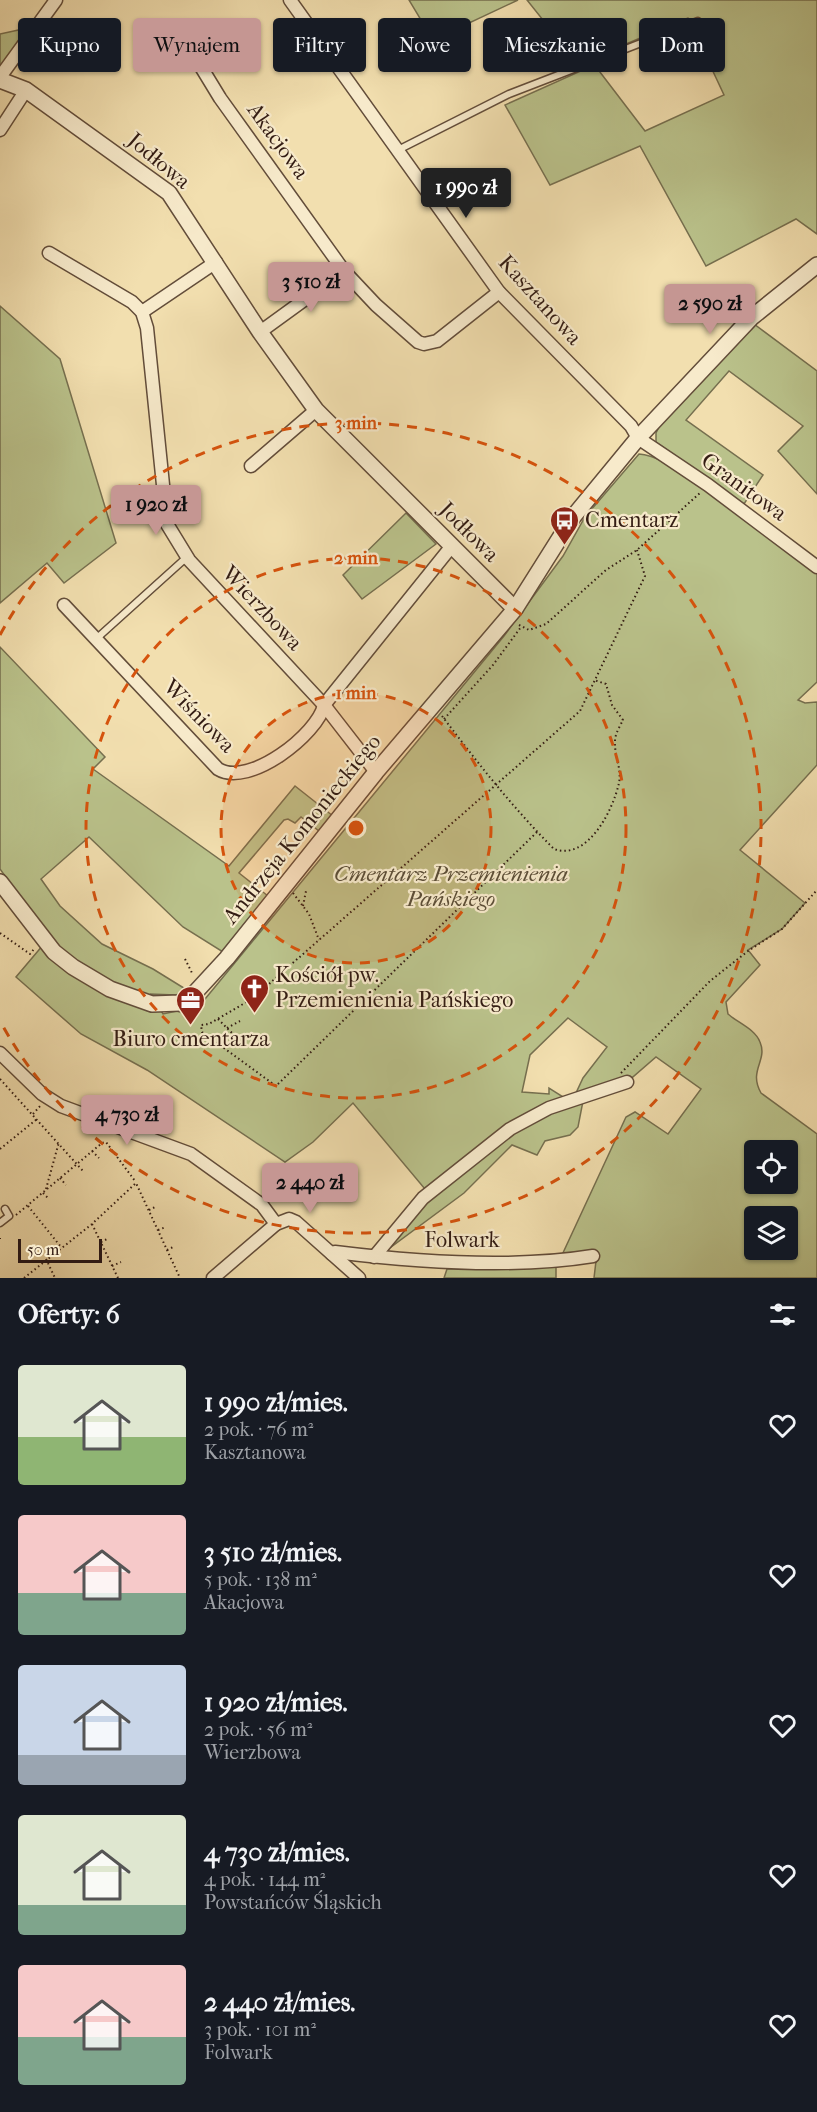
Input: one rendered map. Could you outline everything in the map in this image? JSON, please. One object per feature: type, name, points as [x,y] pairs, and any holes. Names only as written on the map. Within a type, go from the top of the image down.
[{"type":"street","points":[[0,78],[56,0]]},
{"type":"street","name":"Kasztanowa","points":[[290,0],[499,292],[642,440]]},
{"type":"street","name":"Akacjowa","points":[[204,72],[220,98],[344,271],[376,305],[421,344],[437,340],[499,292]]},
{"type":"street","name":"Jodłowa","points":[[0,78],[26,90],[169,193],[260,332],[316,410],[451,547],[511,613]]},
{"type":"street","points":[[0,130],[26,90]]},
{"type":"street","points":[[49,253],[132,302],[142,312],[216,262]]},
{"type":"street","name":"Andrzeja Komonieckiego","points":[[0,882],[49,947],[72,967],[110,989],[152,1004],[180,1003],[204,986],[376,772],[511,613],[573,517],[751,318],[811,276],[817,265]]},
{"type":"street","points":[[260,332],[344,271]]},
{"type":"street","name":"Wierzbowa","points":[[142,312],[147,328],[167,524],[187,557],[324,705],[376,772]]},
{"type":"street","points":[[251,466],[316,410]]},
{"type":"street","name":"Granitowa","points":[[642,440],[708,485],[817,567]]},
{"type":"street","name":"Wiśniowa","points":[[64,605],[218,769],[230,774],[265,765],[281,754],[318,719],[324,705],[451,547]]},
{"type":"street","points":[[0,1053],[42,1094],[61,1106],[191,1154],[262,1205],[276,1224]]},
{"type":"street","points":[[374,1257],[423,1198],[510,1129],[549,1108],[621,1084]]},
{"type":"street","points":[[213,1278],[276,1224],[289,1219],[296,1222],[359,1278]]},
{"type":"street","name":"Folwark","points":[[332,1254],[335,1252],[413,1261],[542,1261],[593,1256]]},
{"type":"lane","points":[[398,151],[509,94],[639,44]]},
{"type":"lane","points":[[96,639],[187,557]]},
{"type":"lane","points":[[0,1223],[9,1216],[5,1209]]},
{"type":"path","points":[[511,613],[521,627],[537,629],[546,624],[606,570],[637,550],[708,485]]},
{"type":"path","points":[[537,832],[276,1086],[202,1032],[201,1025],[218,1019],[267,990],[270,983],[580,711],[645,576],[637,550]]},
{"type":"path","points":[[444,719],[493,665],[521,627]]},
{"type":"path","points":[[440,714],[496,785],[554,849],[575,849],[589,840],[611,805],[620,779],[615,740],[623,720],[612,705],[606,684],[594,681]]},
{"type":"path","points":[[621,1084],[624,1067],[677,1012],[710,981],[748,951],[782,929],[817,890]]},
{"type":"path","points":[[290,891],[303,906],[320,940]]},
{"type":"path","points":[[303,906],[306,891]]},
{"type":"path","points":[[0,933],[30,954]]},
{"type":"path","points":[[185,959],[194,975]]},
{"type":"path","points":[[218,1019],[235,1036]]},
{"type":"path","points":[[227,1028],[240,1021]]},
{"type":"path","points":[[0,1079],[83,1171]]},
{"type":"path","points":[[33,1114],[43,1103]]},
{"type":"path","points":[[0,1149],[37,1119]]},
{"type":"path","points":[[25,1129],[28,1133]]},
{"type":"path","points":[[12,1218],[102,1143],[104,1136]]},
{"type":"path","points":[[8,1142],[12,1147]]},
{"type":"path","points":[[102,1143],[106,1142],[136,1182],[180,1278]]},
{"type":"path","points":[[48,1199],[44,1192],[58,1143]]},
{"type":"path","points":[[92,1151],[99,1158]]},
{"type":"path","points":[[60,1178],[66,1185]]},
{"type":"path","points":[[24,1278],[92,1224],[136,1182]]},
{"type":"path","points":[[28,1206],[61,1247]]},
{"type":"path","points":[[149,1210],[157,1206]]},
{"type":"path","points":[[92,1224],[118,1278]]},
{"type":"path","points":[[158,1230],[166,1227]]},
{"type":"path","points":[[101,1242],[109,1238]]},
{"type":"path","points":[[167,1250],[175,1246]]},
{"type":"path","points":[[46,1259],[55,1278]]},
{"type":"path","points":[[112,1266],[121,1262]]},
{"type":"green space","points":[[409,0],[518,0],[471,22],[471,18],[420,18]]},
{"type":"green space","points":[[527,0],[817,0],[817,234],[796,219],[706,266],[640,146],[550,185],[505,105],[579,72],[600,72],[645,131],[724,95],[713,72],[725,72],[725,18],[639,18],[639,38],[627,44],[627,18],[541,18]]},
{"type":"green space","points":[[18,30],[18,52],[0,77],[0,34]]},
{"type":"green space","points":[[0,306],[60,359],[116,543],[64,583],[47,563],[0,603]]},
{"type":"green space","points":[[754,324],[817,371],[817,494],[778,451],[803,426],[729,371],[686,420],[763,475],[744,504],[656,442],[656,433],[661,423]]},
{"type":"green space","name":"Cmentarz Przemienienia Pańskiego","points":[[639,454],[656,458],[703,485],[817,572],[817,682],[798,700],[805,703],[817,702],[817,765],[740,850],[805,903],[782,929],[748,950],[760,965],[726,1002],[728,1014],[758,1037],[760,1042],[762,1055],[756,1078],[761,1093],[817,1134],[817,1278],[594,1278],[596,1261],[593,1256],[562,1255],[626,1117],[635,1112],[668,1134],[701,1089],[656,1057],[627,1082],[583,1101],[578,1127],[570,1135],[545,1141],[537,1155],[512,1145],[464,1193],[391,1247],[388,1239],[425,1189],[353,1103],[313,1142],[285,1162],[147,1070],[81,1034],[16,977],[49,938],[0,869],[0,647],[105,757],[93,769],[229,866],[295,786],[333,816],[319,831],[301,817],[295,823],[288,819],[284,820],[239,873],[268,896],[223,952],[183,927],[89,837],[41,879],[60,906],[102,944],[153,969],[187,990],[176,995],[151,994],[163,1014],[177,1011],[191,1016],[504,636],[563,556],[585,517]],"holes":[[[568,1018],[607,1047],[583,1078],[575,1095],[563,1097],[549,1088],[549,1094],[522,1092],[530,1055]]]},
{"type":"green space","points":[[406,513],[436,544],[362,599],[343,575]]},
{"type":"green space","points":[[556,1265],[556,1278],[444,1278],[447,1269]]},
{"type":"place","name":"Cmentarz","points":[[564,546]]},
{"type":"place","name":"Kościół pw. Przemienienia Pańskiego","points":[[254,1014]]},
{"type":"place","name":"Biuro cmentarza","points":[[191,1026]]}]
